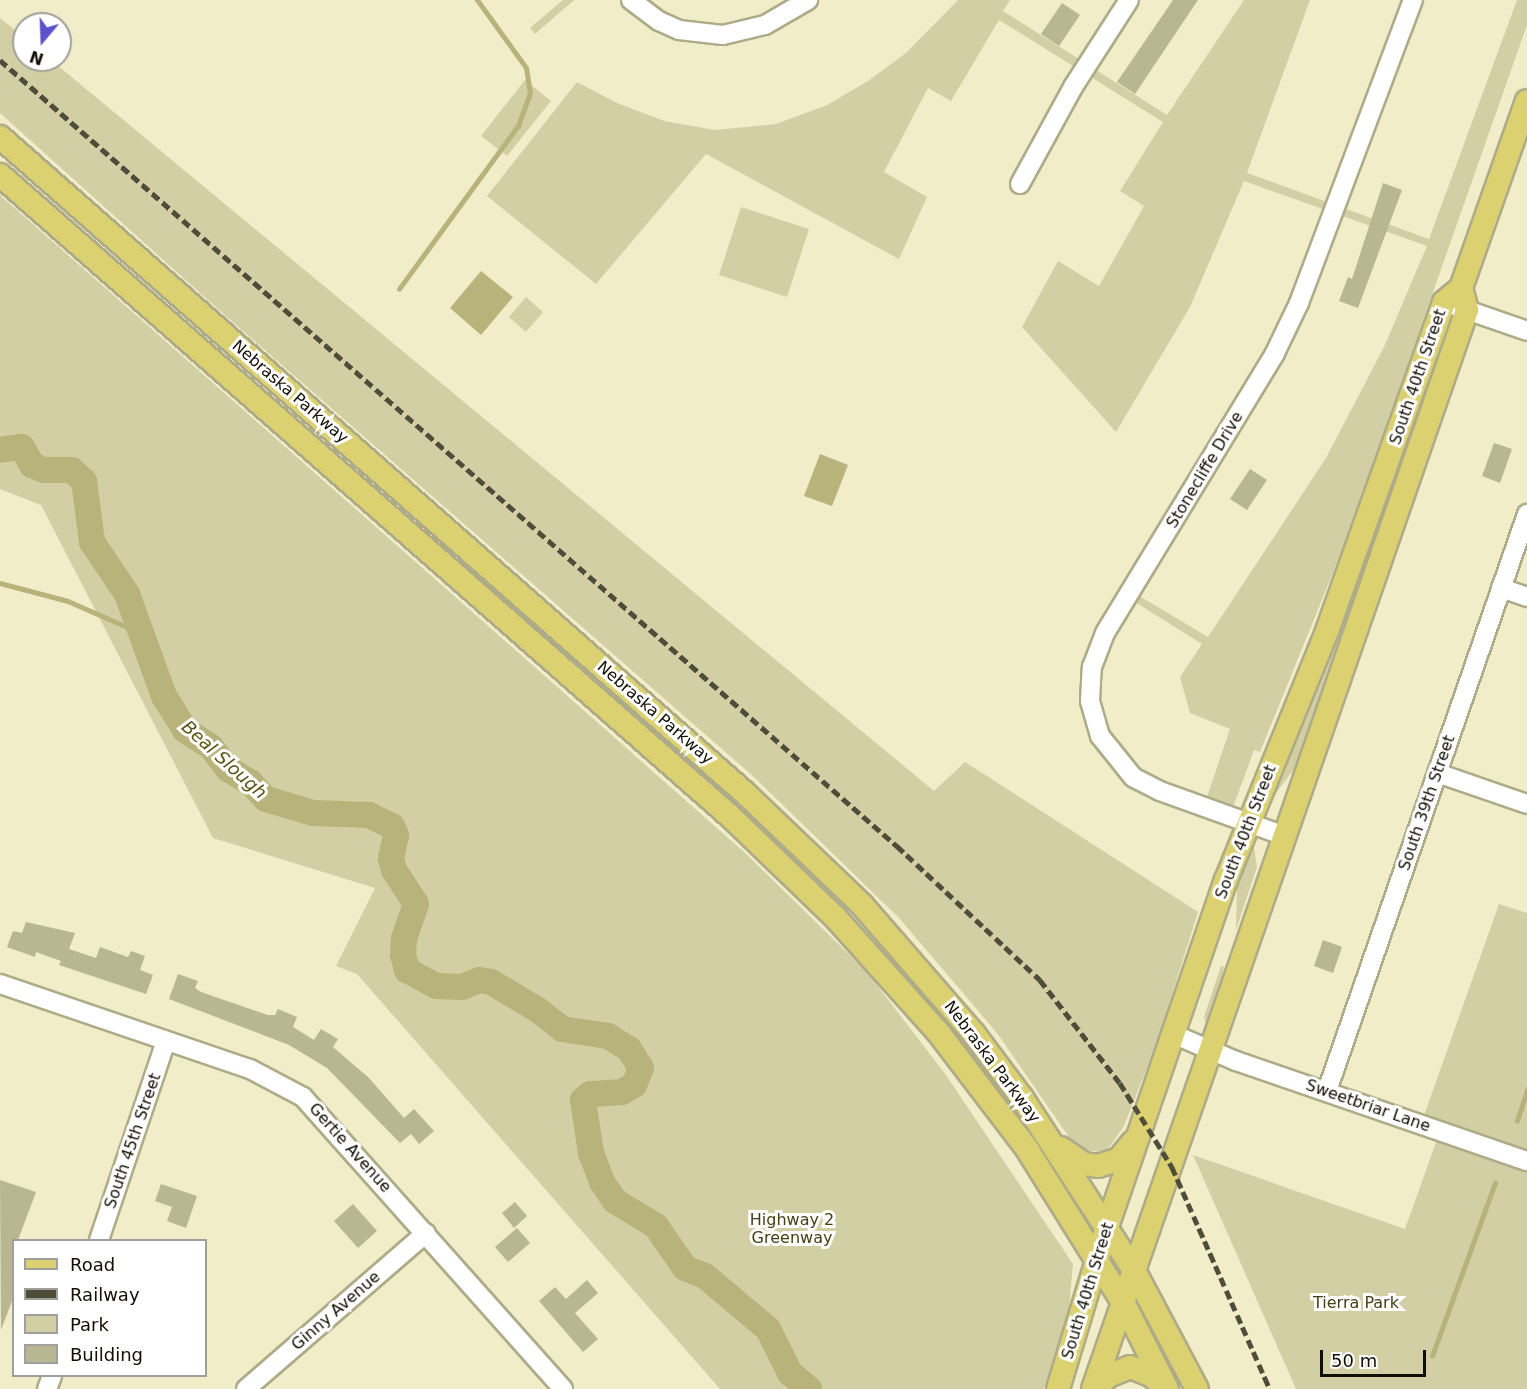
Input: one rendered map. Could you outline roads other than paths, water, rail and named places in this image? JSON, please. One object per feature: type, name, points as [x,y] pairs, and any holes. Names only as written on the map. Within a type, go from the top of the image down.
[{"type":"main road","points":[[1461,288],[1527,101]]},
{"type":"main road","name":"Nebraska Parkway","points":[[0,137],[755,802],[861,905],[974,1034],[1048,1137],[1135,1272],[1197,1389]]},
{"type":"main road","name":"Nebraska Parkway","points":[[0,175],[776,858],[882,968],[980,1083],[1124,1304],[1166,1389]]},
{"type":"main road","name":"South 40th Street","points":[[1058,1389],[1138,1133],[1248,823],[1328,631],[1444,302],[1461,288],[1467,310],[1095,1389]]},
{"type":"main road","points":[[1048,1137],[1077,1160],[1098,1166],[1119,1159],[1138,1133]]},
{"type":"main road","points":[[1095,1389],[1108,1376],[1130,1367],[1151,1375],[1166,1389]]},
{"type":"street","points":[[631,0],[659,21],[679,30],[723,35],[765,25],[808,0]]},
{"type":"street","points":[[1020,184],[1073,87],[1129,0]]},
{"type":"street","name":"Stonecliffe Drive","points":[[1286,836],[1160,791],[1120,765],[1093,719],[1092,667],[1105,633],[1261,379],[1288,327],[1413,0]]},
{"type":"street","points":[[1444,302],[1527,331]]},
{"type":"street","name":"South 39th Street","points":[[1327,1091],[1527,514]]},
{"type":"street","points":[[1501,588],[1527,597]]},
{"type":"street","points":[[1437,773],[1527,804]]},
{"type":"street","name":"Gertie Avenue","points":[[0,984],[259,1072],[303,1097],[426,1233],[561,1388]]},
{"type":"street","points":[[1176,1023],[1210,1050]]},
{"type":"street","name":"South 45th Street","points":[[99,1239],[166,1041]]},
{"type":"street","name":"Sweetbriar Lane","points":[[1210,1050],[1527,1161]]},
{"type":"street","name":"Ginny Avenue","points":[[246,1389],[426,1233]]},
{"type":"waterway","points":[[399,289],[518,126],[530,93],[526,68],[477,0]]},
{"type":"waterway","name":"Beal Slough","points":[[0,450],[22,447],[32,465],[44,470],[72,470],[84,481],[92,542],[127,594],[164,696],[185,730],[211,747],[228,769],[250,782],[266,799],[313,813],[369,815],[392,826],[396,835],[391,858],[394,870],[416,904],[404,938],[403,955],[407,970],[436,986],[462,987],[479,980],[491,982],[538,1010],[562,1029],[608,1036],[629,1049],[641,1068],[634,1085],[622,1092],[590,1094],[583,1100],[591,1153],[602,1182],[615,1201],[656,1226],[685,1268],[705,1276],[768,1329],[790,1373],[809,1389]]},
{"type":"waterway","points":[[0,583],[68,601],[141,633]]},
{"type":"waterway","points":[[1517,1121],[1527,1090]]},
{"type":"waterway","points":[[1432,1356],[1495,1183]]},
{"type":"railway","points":[[0,60],[897,846],[1040,980],[1120,1083],[1172,1167],[1270,1389]]},
{"type":"park label","name":"Highway 2 Greenway","points":[[792,1229]]},
{"type":"park label","name":"Tierra Park","points":[[1356,1303]]}]
